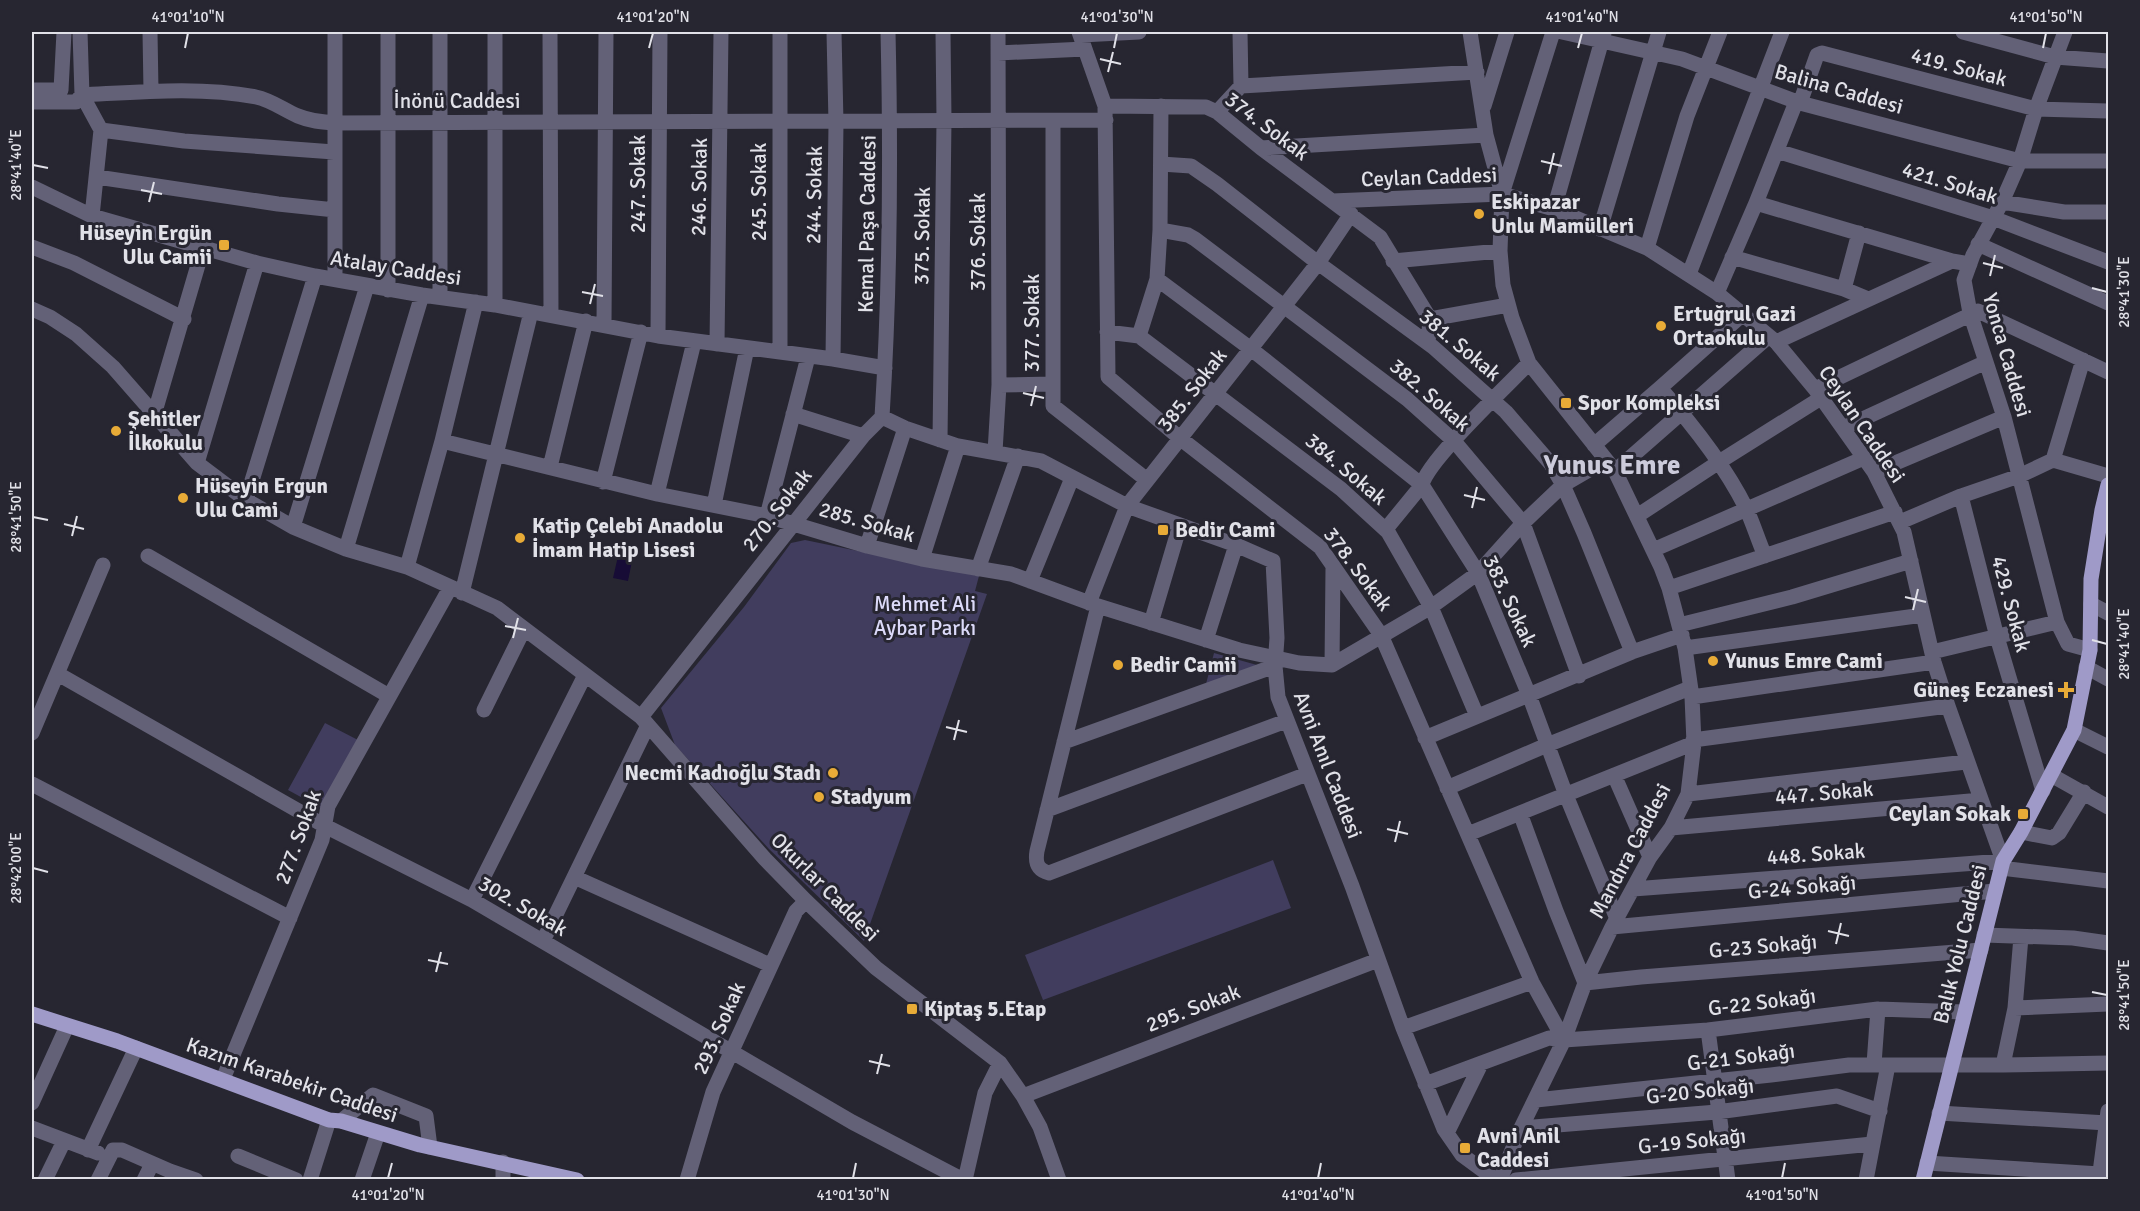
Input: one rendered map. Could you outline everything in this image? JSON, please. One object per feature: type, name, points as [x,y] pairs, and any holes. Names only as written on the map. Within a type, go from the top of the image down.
[{"type":"main road","name":"Balık Yolu Caddesi","points":[[1923,1179],[2002,865],[2074,730],[2090,650],[2091,579],[2103,540],[2109,485]]},
{"type":"main road","name":"Kazım Karabekir Caddesi","points":[[32,1014],[136,1048],[335,1120],[430,1147],[577,1179]]},
{"type":"street","points":[[32,90],[61,90],[64,32]]},
{"type":"street","points":[[80,32],[82,95],[101,130],[92,216]]},
{"type":"street","points":[[150,32],[151,92]]},
{"type":"street","points":[[335,32],[335,279]]},
{"type":"street","points":[[388,32],[388,290]]},
{"type":"street","points":[[440,32],[438,122],[440,297]]},
{"type":"street","points":[[495,32],[495,304]]},
{"type":"street","points":[[550,32],[551,315]]},
{"type":"street","points":[[604,325],[606,32]]},
{"type":"street","name":"247. Sokak","points":[[658,336],[660,32]]},
{"type":"street","name":"246. Sokak","points":[[717,344],[721,32]]},
{"type":"street","name":"245. Sokak","points":[[780,32],[780,352]]},
{"type":"street","name":"244. Sokak","points":[[833,359],[836,123],[834,32]]},
{"type":"street","name":"Kemal Paşa Caddesi","points":[[882,417],[890,121],[888,32]]},
{"type":"street","name":"375. Sokak","points":[[940,440],[943,32]]},
{"type":"street","name":"376. Sokak","points":[[995,452],[999,386],[998,32]]},
{"type":"street","points":[[998,53],[1082,38],[1139,32]]},
{"type":"street","points":[[1217,112],[1241,86],[1240,32]]},
{"type":"street","name":"Mandıra Caddesi","points":[[1470,32],[1486,135],[1502,194],[1500,251],[1503,285],[1508,305],[1528,363],[1610,465],[1653,550],[1669,588],[1682,636],[1691,692],[1693,742],[1688,794],[1671,828],[1650,857],[1585,983],[1564,1040],[1498,1179]]},
{"type":"street","points":[[1482,111],[1508,32]]},
{"type":"street","points":[[1502,194],[1553,32]]},
{"type":"street","name":"Balina Caddesi","points":[[1562,32],[1603,36],[1707,67],[1798,103],[2020,161],[2109,161]]},
{"type":"street","points":[[1600,229],[1659,32]]},
{"type":"street","points":[[1647,248],[1677,148],[1720,32]]},
{"type":"street","points":[[1689,274],[1782,32]]},
{"type":"street","points":[[1963,32],[2055,57],[2109,61]]},
{"type":"street","name":"Yonca Caddesi","points":[[2064,32],[2020,161],[2002,201],[1978,244],[1964,280],[1971,313],[2004,417],[2057,622],[2068,644],[2090,650]]},
{"type":"street","points":[[1554,209],[1603,36]]},
{"type":"street","points":[[1082,38],[1105,113]]},
{"type":"street","name":"419. Sokak","points":[[1798,103],[1817,55],[1822,53],[2036,109],[2109,111]]},
{"type":"street","points":[[1241,86],[1477,72]]},
{"type":"street","name":"İnönü Caddesi","points":[[32,102],[76,102],[82,95],[200,92],[258,98],[299,117],[316,122],[334,123],[999,121]]},
{"type":"street","points":[[1716,293],[1798,103]]},
{"type":"street","points":[[1107,333],[1139,336],[1157,279],[1160,230],[1161,106]]},
{"type":"street","name":"374. Sokak","points":[[999,121],[1053,121],[1161,106],[1206,107],[1217,112],[1380,237],[1430,319]]},
{"type":"street","name":"378. Sokak","points":[[1105,113],[1106,372],[1108,377],[1181,439],[1320,547],[1381,635],[1532,982],[1564,1040]]},
{"type":"street","name":"377. Sokak","points":[[1053,121],[1053,406],[1147,480]]},
{"type":"street","points":[[101,130],[184,141],[334,152]]},
{"type":"street","points":[[1261,148],[1486,135]]},
{"type":"street","name":"421. Sokak","points":[[1777,151],[1993,218],[2109,262]]},
{"type":"street","name":"381. Sokak","points":[[1161,164],[1191,166],[1218,184],[1318,263],[1428,343],[1506,411],[1551,464],[1563,485],[1632,652]]},
{"type":"street","points":[[97,177],[278,204],[335,210]]},
{"type":"street","name":"Atalay Caddesi","points":[[32,187],[92,216],[257,263],[315,276],[423,296],[495,304],[694,342],[833,359],[885,368]]},
{"type":"street","name":"Ceylan Caddesi","points":[[1332,201],[1502,194],[1554,209],[1647,248],[1716,293],[1772,339],[1818,394],[1874,471],[1897,517],[1911,561],[1933,657],[2002,865]]},
{"type":"street","points":[[2002,201],[2064,212],[2109,212]]},
{"type":"street","points":[[1756,203],[1952,261],[1970,264]]},
{"type":"street","name":"385. Sokak","points":[[1307,774],[1049,873],[1038,867],[1035,859],[1064,742],[1093,605],[1127,506],[1318,263],[1351,214]]},
{"type":"street","name":"382. Sokak","points":[[1160,230],[1188,235],[1195,239],[1407,399],[1454,441],[1523,523],[1579,676]]},
{"type":"street","points":[[1844,289],[1859,233]]},
{"type":"street","points":[[1978,244],[2109,303]]},
{"type":"street","points":[[32,247],[74,263],[184,319]]},
{"type":"street","points":[[154,415],[203,248]]},
{"type":"street","points":[[1393,261],[1500,251]]},
{"type":"street","points":[[1732,257],[1844,289],[1868,299]]},
{"type":"street","points":[[1332,664],[1431,607],[1478,573],[1523,523],[1563,485],[1610,465],[1682,412],[1772,339],[1952,261]]},
{"type":"street","points":[[196,463],[257,263]]},
{"type":"street","points":[[246,500],[315,276]]},
{"type":"street","name":"383. Sokak","points":[[1157,279],[1251,349],[1422,485],[1478,573],[1530,695],[1615,923]]},
{"type":"street","points":[[293,527],[367,286]]},
{"type":"street","points":[[346,549],[423,296]]},
{"type":"street","points":[[407,567],[442,441],[476,302]]},
{"type":"street","points":[[1428,343],[1430,319],[1508,305]]},
{"type":"street","name":"Okurlar Caddesi","points":[[32,309],[51,317],[76,334],[113,367],[196,463],[246,500],[293,527],[346,549],[407,567],[497,608],[645,721],[765,859],[806,901],[876,968],[1000,1063],[1023,1096],[1040,1127],[1059,1179]]},
{"type":"street","points":[[1637,516],[1818,394],[1971,313],[1978,311],[2109,372]]},
{"type":"street","name":"277. Sokak","points":[[224,1079],[322,840],[328,806],[389,696],[456,590],[496,454],[531,312]]},
{"type":"street","points":[[1594,445],[1742,315]]},
{"type":"street","points":[[550,466],[586,321]]},
{"type":"street","points":[[603,482],[640,333]]},
{"type":"street","name":"384. Sokak","points":[[1139,336],[1341,489],[1386,530],[1431,607],[1477,716]]},
{"type":"street","points":[[657,494],[694,342]]},
{"type":"street","points":[[714,505],[747,348]]},
{"type":"street","points":[[767,516],[808,357]]},
{"type":"street","points":[[2053,460],[2083,360]]},
{"type":"street","points":[[1843,428],[1986,362]]},
{"type":"street","points":[[1386,530],[1422,485],[1424,477],[1454,441],[1528,363]]},
{"type":"street","points":[[999,386],[1053,384]]},
{"type":"street","points":[[1660,388],[1682,412],[1719,462],[1746,509],[1765,556]]},
{"type":"street","points":[[793,414],[863,436]]},
{"type":"street","name":"Avni Anıl Caddesi","points":[[882,417],[905,428],[958,446],[1041,460],[1127,506],[1236,545],[1273,561],[1278,697],[1352,886],[1403,1028],[1447,1133],[1462,1155],[1498,1179]]},
{"type":"street","name":"270. Sokak","points":[[543,941],[645,721],[794,523],[863,436],[882,417]]},
{"type":"street","points":[[1874,471],[2004,417]]},
{"type":"street","points":[[867,546],[905,428]]},
{"type":"street","name":"285. Sokak","points":[[442,441],[550,466],[603,482],[767,516],[867,546],[922,559],[1011,574],[1093,605],[1275,663],[1332,664]]},
{"type":"street","points":[[922,559],[958,446]]},
{"type":"street","points":[[978,570],[1018,456]]},
{"type":"street","points":[[1653,550],[1864,458]]},
{"type":"street","points":[[1669,588],[1960,496],[2019,476],[2053,460],[2109,476]]},
{"type":"street","points":[[1030,581],[1072,478]]},
{"type":"street","name":"429. Sokak","points":[[1960,496],[1997,637],[2043,791]]},
{"type":"street","points":[[1151,623],[1180,525]]},
{"type":"street","points":[[1206,640],[1236,545]]},
{"type":"street","points":[[148,556],[389,696]]},
{"type":"street","points":[[1425,738],[1579,676],[1632,652],[1792,597],[1911,561]]},
{"type":"street","points":[[32,733],[103,565]]},
{"type":"street","points":[[1332,664],[1333,568]]},
{"type":"street","points":[[2091,604],[2109,613]]},
{"type":"street","points":[[1682,636],[1923,615]]},
{"type":"street","points":[[1447,788],[1547,745],[1691,692],[1933,657],[1997,637],[2057,622]]},
{"type":"street","points":[[484,710],[524,629]]},
{"type":"street","points":[[1064,742],[1275,663]]},
{"type":"street","points":[[2086,667],[2109,679]]},
{"type":"street","name":"302. Sokak","points":[[58,674],[325,826],[472,900],[852,1122],[964,1179]]},
{"type":"street","points":[[472,900],[585,675]]},
{"type":"street","points":[[1468,834],[1693,742],[1948,706]]},
{"type":"street","points":[[1047,810],[1287,721]]},
{"type":"street","points":[[2074,730],[2109,747]]},
{"type":"street","points":[[1688,794],[1966,762]]},
{"type":"street","points":[[1614,775],[1650,857]]},
{"type":"street","points":[[2051,775],[2109,807]]},
{"type":"street","points":[[32,784],[290,918]]},
{"type":"street","points":[[2021,832],[2052,838],[2059,833],[2084,792]]},
{"type":"street","name":"447. Sokak","points":[[1671,828],[1981,800]]},
{"type":"street","points":[[1520,813],[1585,983]]},
{"type":"street","name":"448. Sokak","points":[[1633,889],[2002,865],[2109,881]]},
{"type":"street","points":[[574,877],[770,965]]},
{"type":"street","name":"G-24 Sokağı","points":[[1615,923],[1995,891]]},
{"type":"street","name":"293. Sokak","points":[[687,1179],[713,1092],[796,911],[806,901]]},
{"type":"street","points":[[2003,1065],[2015,1008],[2021,937]]},
{"type":"street","name":"G-23 Sokağı","points":[[1585,983],[1982,943],[2021,937],[2073,938],[2109,943]]},
{"type":"street","name":"295. Sokak","points":[[1023,1096],[1378,960]]},
{"type":"street","points":[[1403,1028],[1532,982]]},
{"type":"street","points":[[2015,1008],[2109,1004]]},
{"type":"street","points":[[1866,1179],[1880,1110],[1881,1065],[1878,1009]]},
{"type":"street","name":"G-22 Sokağı","points":[[1425,1084],[1549,1038],[1564,1040],[1708,1030],[1878,1009],[1964,1012]]},
{"type":"street","points":[[32,1103],[67,1026]]},
{"type":"street","points":[[1708,1030],[1728,1179]]},
{"type":"street","points":[[88,1150],[136,1048]]},
{"type":"street","points":[[964,1179],[986,1093],[1000,1063]]},
{"type":"street","name":"G-21 Sokağı","points":[[1536,1100],[1714,1082],[1849,1065],[2109,1063]]},
{"type":"street","points":[[1447,1133],[1481,1064]]},
{"type":"street","points":[[310,1179],[335,1120],[373,1095],[426,1116],[430,1147]]},
{"type":"street","name":"G-20 Sokağı","points":[[1521,1128],[1718,1112],[1837,1096],[1880,1110]]},
{"type":"street","points":[[1927,1163],[2099,1177],[2108,1117],[1939,1113]]},
{"type":"street","points":[[32,1128],[109,1158]]},
{"type":"street","points":[[362,1179],[378,1133]]},
{"type":"street","points":[[45,1179],[64,1141]]},
{"type":"street","name":"G-19 Sokağı","points":[[1516,1179],[1872,1144]]},
{"type":"street","points":[[98,1179],[113,1150],[122,1149],[152,1164],[193,1179]]},
{"type":"street","points":[[238,1156],[296,1179]]},
{"type":"street","points":[[503,1162],[503,1179]]},
{"type":"street","points":[[144,1179],[152,1164]]},
{"type":"green space","name":"Stadyum","points":[[805,540],[979,576],[975,591],[987,594],[864,941],[769,849],[675,745],[661,708],[744,607],[791,543]]},
{"type":"green space","points":[[1214,653],[1257,665],[1206,684]]},
{"type":"green space","points":[[325,723],[358,740],[321,808],[288,790]]},
{"type":"green space","points":[[1273,860],[1291,908],[1043,1000],[1025,955]]},
{"type":"shaded area","points":[[621,543],[635,546],[628,581],[613,578]]},
{"type":"place","name":"Eskipazar Unlu Mamülleri","points":[[1479,214]]},
{"type":"place","name":"Hüseyin Ergün Ulu Camii","points":[[224,245]]},
{"type":"place","name":"Ertuğrul Gazi Ortaokulu","points":[[1661,326]]},
{"type":"place","name":"Spor Kompleksi","points":[[1566,403]]},
{"type":"place","name":"Şehitler İlkokulu","points":[[116,431]]},
{"type":"place","name":"Hüseyin Ergun Ulu Cami","points":[[183,498]]},
{"type":"place","name":"Bedir Cami","points":[[1163,530]]},
{"type":"place","name":"Katip Çelebi Anadolu İmam Hatip Lisesi","points":[[520,538]]},
{"type":"place","name":"Yunus Emre Cami","points":[[1713,661]]},
{"type":"place","name":"Bedir Camii","points":[[1118,665]]},
{"type":"place","name":"Güneş Eczanesi","points":[[2066,690]]},
{"type":"place","name":"Necmi Kadıoğlu Stadı","points":[[833,773]]},
{"type":"place","name":"Stadyum","points":[[819,797]]},
{"type":"place","name":"Ceylan Sokak","points":[[2023,814]]},
{"type":"place","name":"Kiptaş 5.Etap","points":[[912,1009]]},
{"type":"place","name":"Avni Anil Caddesi","points":[[1465,1148]]},
{"type":"district","name":"Yunus Emre","points":[[1612,465]]},
{"type":"park label","name":"Mehmet Ali Aybar Parkı","points":[[925,616]]}]
